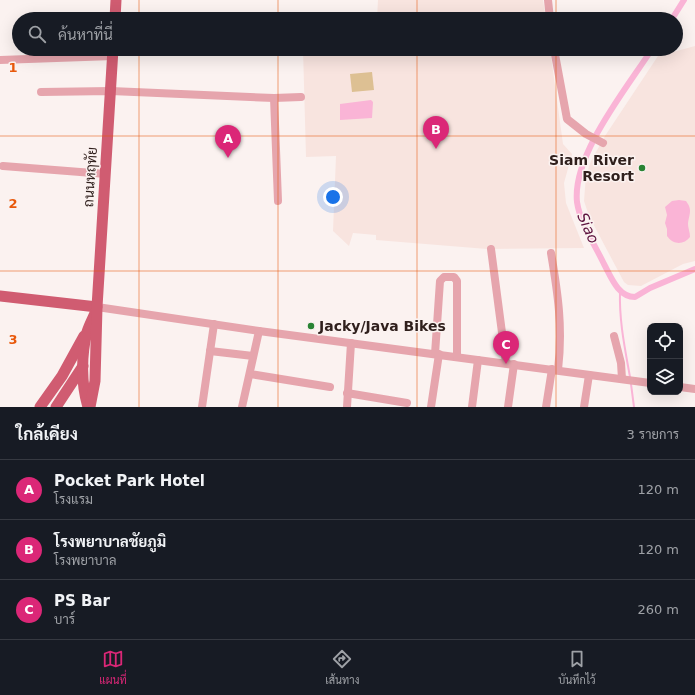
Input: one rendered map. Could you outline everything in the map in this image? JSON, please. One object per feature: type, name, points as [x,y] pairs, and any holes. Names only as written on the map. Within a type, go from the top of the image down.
[{"type":"main road","points":[[115,12],[116,0]]},
{"type":"main road","name":"ถนนหฤทัย","points":[[92,332],[97,307],[113,56]]},
{"type":"main road","points":[[0,296],[97,307]]},
{"type":"main road","points":[[88,407],[84,393],[83,367],[92,332]]},
{"type":"main road","points":[[40,407],[92,332]]},
{"type":"main road","points":[[88,407],[95,382],[92,332]]},
{"type":"main road","points":[[59,403],[83,367]]},
{"type":"main road","points":[[62,376],[71,368],[83,367],[90,370],[95,382]]},
{"type":"main road","points":[[59,403],[66,396],[75,395],[83,400],[88,407]]},
{"type":"street","points":[[548,0],[549,12]]},
{"type":"street","points":[[0,60],[65,56]]},
{"type":"street","points":[[555,56],[565,115],[570,123],[586,134],[604,143]]},
{"type":"street","points":[[41,92],[111,91],[274,98],[301,97]]},
{"type":"street","points":[[274,98],[278,201]]},
{"type":"street","points":[[3,166],[106,174]]},
{"type":"street","points":[[491,249],[510,364],[508,407]]},
{"type":"street","points":[[546,407],[561,346],[560,310],[551,252]]},
{"type":"street","points":[[431,407],[437,354],[440,282],[444,277],[454,277],[457,282],[457,357]]},
{"type":"street","points":[[97,307],[259,331],[647,382]]},
{"type":"street","points":[[202,407],[214,324]]},
{"type":"street","points":[[242,407],[259,331]]},
{"type":"street","points":[[614,336],[624,379]]},
{"type":"street","points":[[347,407],[351,343]]},
{"type":"street","points":[[210,351],[253,356]]},
{"type":"street","points":[[472,407],[478,360]]},
{"type":"street","points":[[250,374],[330,387]]},
{"type":"street","points":[[584,407],[589,374]]},
{"type":"street","points":[[683,387],[695,389]]},
{"type":"street","points":[[347,393],[408,403]]},
{"type":"shaded area","points":[[378,0],[543,0],[545,12],[377,12]]},
{"type":"shaded area","name":"Siam River Resort","points":[[695,46],[695,261],[683,264],[641,286],[628,285],[624,282],[589,216],[584,201],[586,175],[591,161],[605,136],[658,56],[683,56],[683,49]]},
{"type":"shaded area","points":[[303,56],[551,56],[563,144],[572,154],[564,183],[566,203],[584,248],[487,249],[376,240],[376,235],[353,233],[349,246],[333,231],[336,156],[306,157]]},
{"type":"shaded area","points":[[372,72],[374,90],[352,92],[350,74]]},
{"type":"shaded area","points":[[371,100],[373,102],[372,118],[340,120],[340,104]]},
{"type":"shaded area","points":[[672,201],[686,201],[690,212],[688,224],[690,237],[682,243],[669,239],[667,236],[665,223],[667,215],[665,207]]},
{"type":"waterway","name":"Siao","points":[[676,12],[684,0]]},
{"type":"waterway","name":"Siao","points":[[647,56],[603,122],[592,143],[583,164],[578,184],[577,202],[581,218],[588,234],[612,280],[624,294],[635,297],[650,288],[695,269]]},
{"type":"waterway","points":[[620,291],[621,324],[630,377]]},
{"type":"waterway","points":[[631,384],[634,407]]},
{"type":"place","name":"โรงพยาบาลชัยภูมิ","points":[[436,149]]},
{"type":"place","name":"Pocket Park Hotel","points":[[228,158]]},
{"type":"place","name":"Siam River Resort","points":[[642,168]]},
{"type":"place","name":"Jacky/Java Bikes","points":[[311,326]]},
{"type":"place","name":"PS Bar","points":[[506,364]]}]
